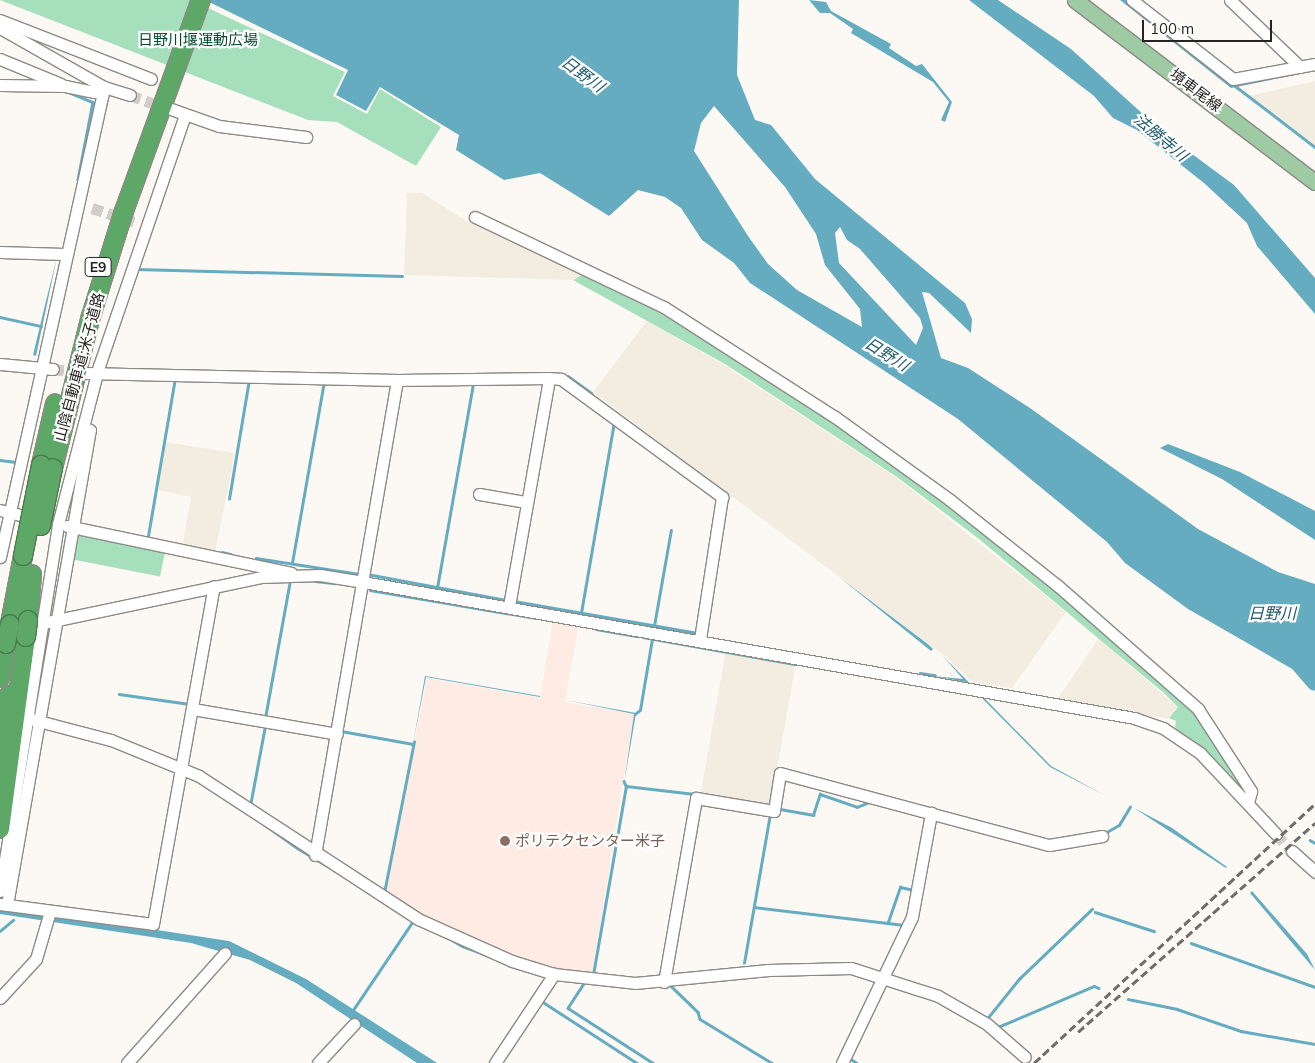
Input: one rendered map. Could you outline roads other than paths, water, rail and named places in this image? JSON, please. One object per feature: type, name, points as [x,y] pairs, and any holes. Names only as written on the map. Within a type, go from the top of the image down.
[{"type":"highway","name":"山陰自動車道;米子道路","points":[[0,747],[27,629],[30,563],[47,466],[83,314],[162,76],[196,0]]},
{"type":"highway","name":"山陰自動車道;米子道路","points":[[162,76],[201,0]]},
{"type":"highway","name":"山陰自動車道;米子道路","points":[[0,678],[27,629]]},
{"type":"highway","points":[[0,829],[27,629]]},
{"type":"main road","name":"境車尾線","points":[[1075,0],[1315,182]]},
{"type":"street","points":[[1132,0],[1234,80],[1315,64]]},
{"type":"street","points":[[1230,0],[1300,67]]},
{"type":"street","points":[[0,20],[162,76]]},
{"type":"street","points":[[0,28],[104,87],[130,95]]},
{"type":"street","points":[[0,59],[65,86]]},
{"type":"street","points":[[0,85],[65,86],[94,92],[104,87]]},
{"type":"street","points":[[0,557],[12,513],[64,254],[86,206],[104,87]]},
{"type":"street","points":[[171,109],[219,126],[306,137]]},
{"type":"street","points":[[185,115],[140,223],[98,370],[58,524],[27,629],[35,720],[3,904],[154,924],[214,586]]},
{"type":"street","points":[[475,217],[592,270],[698,327],[950,500],[1057,585],[1198,709],[1251,791],[1248,802]]},
{"type":"street","points":[[0,252],[64,254]]},
{"type":"street","points":[[0,364],[53,368]]},
{"type":"street","points":[[84,373],[98,370],[397,380],[548,378],[569,382],[722,497],[700,639]]},
{"type":"street","points":[[509,606],[548,378]]},
{"type":"street","points":[[315,855],[397,380]]},
{"type":"street","points":[[27,629],[73,528],[90,430],[83,427]]},
{"type":"street","points":[[479,494],[526,502]]},
{"type":"street","points":[[0,510],[73,528],[277,567],[294,574]]},
{"type":"street","points":[[27,629],[214,586],[294,574],[363,582],[973,687],[1154,724],[1200,753],[1276,834]]},
{"type":"street","points":[[193,709],[337,734]]},
{"type":"street","points":[[35,720],[110,740],[182,772],[208,781],[315,855],[466,944],[553,977],[664,982],[829,966],[883,976],[938,996],[987,1024],[1025,1056]]},
{"type":"street","points":[[0,892],[35,720]]},
{"type":"street","points":[[664,982],[696,798],[774,811],[780,773],[1050,845],[1102,836]]},
{"type":"street","points":[[842,1063],[912,917],[931,813]]},
{"type":"street","points":[[1292,851],[1315,872]]},
{"type":"street","points":[[0,998],[34,963],[48,923],[50,911]]},
{"type":"street","points":[[127,1063],[225,953]]},
{"type":"street","points":[[495,1063],[553,977]]},
{"type":"street","points":[[318,1063],[354,1024]]},
{"type":"water","points":[[205,0],[739,0],[737,75],[755,120],[771,125],[815,179],[965,303],[972,319],[971,333],[929,293],[922,292],[941,358],[968,368],[1030,408],[1198,529],[1278,572],[1315,584],[1315,682],[1188,609],[1125,563],[1107,542],[958,419],[750,283],[734,263],[702,240],[681,208],[665,197],[638,190],[609,216],[540,173],[504,180],[456,150],[459,135],[380,87],[366,111],[336,95],[348,70]],"holes":[[[714,106],[785,187],[816,234],[825,265],[860,309],[862,327],[797,290],[768,264],[748,236],[694,151],[701,123]],[[840,227],[847,240],[860,249],[920,318],[923,328],[916,345],[839,263],[835,233]]]},
{"type":"water","points":[[809,0],[826,2],[831,11],[891,44],[889,48],[916,66],[922,64],[952,102],[945,122],[941,120],[949,102],[933,82],[851,33],[853,29],[830,13],[820,13]]},
{"type":"water","name":"法勝寺川","points":[[969,0],[998,0],[1071,49],[1165,134],[1234,185],[1315,278],[1315,314],[1257,246],[1247,223],[1204,183],[1137,130],[1113,118],[1094,96]]},
{"type":"water","points":[[1120,0],[1127,0],[1232,83],[1315,67],[1315,71],[1231,88]]},
{"type":"water","points":[[57,257],[36,356],[33,355]]},
{"type":"water","points":[[1168,444],[1240,472],[1315,511],[1315,540],[1222,479],[1160,448]]},
{"type":"water","points":[[839,577],[929,645],[933,649],[931,651]]},
{"type":"water","points":[[942,655],[1051,766],[1106,796],[1050,767],[966,682],[933,676],[963,679]]},
{"type":"water","points":[[425,676],[540,697],[426,677],[413,744]]},
{"type":"water","points":[[565,700],[636,713],[624,784],[634,714]]},
{"type":"water","points":[[55,726],[200,778],[336,872],[466,947],[517,967],[599,985],[540,976],[462,948],[297,850],[202,782]]},
{"type":"water","points":[[1134,808],[1172,828],[1227,867],[1226,868]]},
{"type":"water","points":[[1252,891],[1307,954],[1315,970],[1250,893]]},
{"type":"water","points":[[0,906],[229,941],[306,979],[437,1063],[417,1063],[296,983],[250,960],[191,943],[0,914]]},
{"type":"waterway","points":[[1234,85],[1315,147]]},
{"type":"waterway","points":[[68,92],[93,102],[78,180]]},
{"type":"waterway","points":[[136,269],[402,276]]},
{"type":"waterway","points":[[0,317],[41,326]]},
{"type":"waterway","points":[[568,376],[591,393]]},
{"type":"waterway","points":[[148,536],[175,378]]},
{"type":"waterway","points":[[229,499],[249,379]]},
{"type":"waterway","points":[[292,563],[324,382]]},
{"type":"waterway","points":[[437,588],[473,383]]},
{"type":"waterway","points":[[581,613],[614,422]]},
{"type":"waterway","points":[[0,460],[16,462]]},
{"type":"waterway","points":[[654,626],[671,530]]},
{"type":"waterway","points":[[222,552],[231,554]]},
{"type":"waterway","points":[[256,558],[359,574]]},
{"type":"waterway","points":[[367,574],[506,600]]},
{"type":"waterway","points":[[265,718],[290,580]]},
{"type":"waterway","points":[[315,581],[335,583]]},
{"type":"waterway","points":[[370,590],[536,618]]},
{"type":"waterway","points":[[514,601],[697,633]]},
{"type":"waterway","points":[[596,629],[637,636]]},
{"type":"waterway","points":[[643,637],[795,664]]},
{"type":"waterway","points":[[635,714],[640,710],[652,639]]},
{"type":"waterway","name":"日野川","points":[[1295,660],[1315,683]]},
{"type":"waterway","points":[[920,673],[935,675]]},
{"type":"waterway","points":[[119,694],[189,704]]},
{"type":"waterway","points":[[250,806],[265,726]]},
{"type":"waterway","points":[[341,731],[413,744]]},
{"type":"waterway","points":[[384,893],[414,742]]},
{"type":"waterway","points":[[624,781],[626,786],[695,794]]},
{"type":"waterway","points":[[593,975],[626,786]]},
{"type":"waterway","points":[[780,809],[813,815],[820,794],[857,807],[872,801]]},
{"type":"waterway","points":[[1105,833],[1119,825],[1130,807]]},
{"type":"waterway","points":[[744,963],[770,814]]},
{"type":"waterway","points":[[1310,840],[1315,843]]},
{"type":"waterway","points":[[888,922],[900,887],[914,890]]},
{"type":"waterway","points":[[754,907],[904,925]]},
{"type":"waterway","points":[[986,1020],[1019,979],[1092,909]]},
{"type":"waterway","points":[[1095,912],[1154,931]]},
{"type":"waterway","points":[[0,931],[13,920]]},
{"type":"waterway","points":[[351,1013],[413,921]]},
{"type":"waterway","points":[[1191,943],[1315,987]]},
{"type":"waterway","points":[[585,982],[568,1008],[653,1063]]},
{"type":"waterway","points":[[670,985],[698,1012],[700,1019],[772,1063]]},
{"type":"waterway","points":[[998,1027],[1094,986],[1099,988]]},
{"type":"waterway","points":[[1128,999],[1177,1009],[1241,1031],[1315,1044]]},
{"type":"waterway","points":[[543,1002],[637,1063]]},
{"type":"waterway","points":[[848,1057],[857,1063]]},
{"type":"tunnel","points":[[130,95],[168,109]]},
{"type":"tunnel","points":[[92,208],[135,222]]},
{"type":"tunnel","points":[[53,369],[84,373]]},
{"type":"tunnel","points":[[1276,834],[1292,851]]},
{"type":"railway","points":[[1034,1063],[1315,804]]},
{"type":"railway","points":[[1078,1032],[1315,823]]},
{"type":"place","name":"ポリテクセンター米子","points":[[505,841]]},
{"type":"park label","name":"日野川堰運動広場","points":[[198,40]]}]
